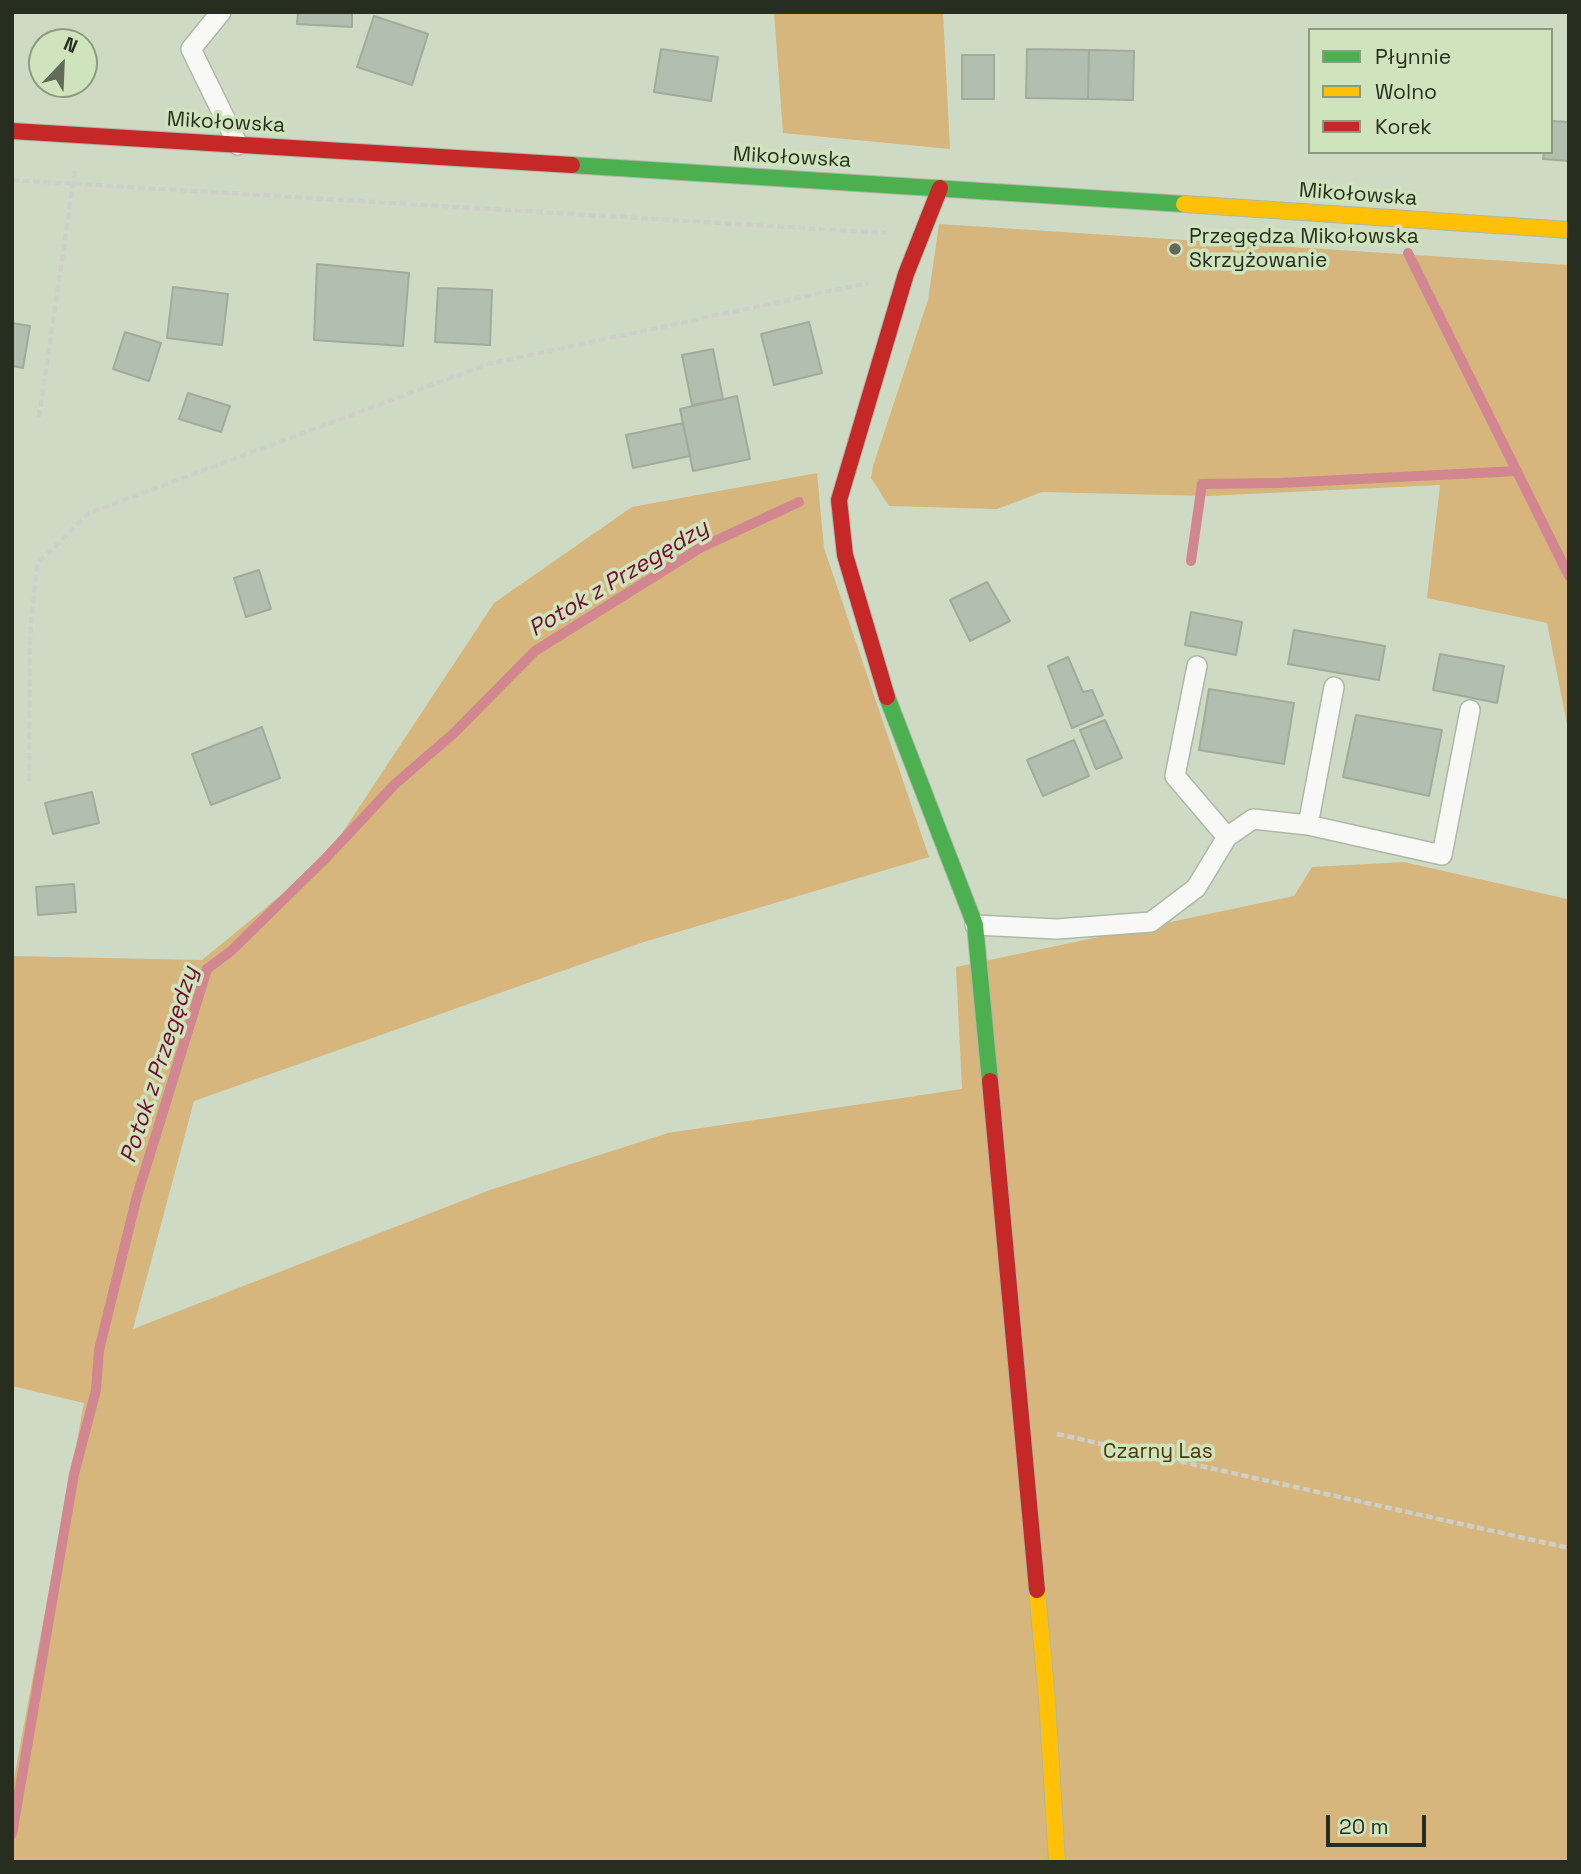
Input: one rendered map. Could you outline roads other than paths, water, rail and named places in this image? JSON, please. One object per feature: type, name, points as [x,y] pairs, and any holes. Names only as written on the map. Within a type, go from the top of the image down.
[{"type":"street","name":"Mikołowska","points":[[12,131],[1569,230]]},
{"type":"street","points":[[940,188],[906,274],[839,500],[845,555],[891,712],[975,925],[1048,1700],[1058,1862]]},
{"type":"lane","points":[[221,12],[191,48],[238,145]]},
{"type":"lane","points":[[1197,666],[1175,775],[1227,837]]},
{"type":"lane","points":[[1308,825],[1334,687]]},
{"type":"lane","points":[[975,925],[1057,929],[1151,922],[1196,888],[1227,837],[1253,819],[1308,825],[1442,855],[1470,710]]},
{"type":"waterway","points":[[1408,253],[1569,576]]},
{"type":"waterway","points":[[1191,561],[1202,484],[1280,483],[1517,471]]},
{"type":"waterway","name":"Potok z Przegędzy","points":[[12,1834],[74,1474],[96,1390],[99,1350],[137,1196],[207,969],[231,951],[325,859],[395,784],[453,734],[535,651],[700,548],[799,502]]},
{"type":"place","name":"Przegędza Mikołowska Skrzyżowanie","points":[[1175,249]]},
{"type":"park label","name":"Czarny Las","points":[[1158,1452]]}]
